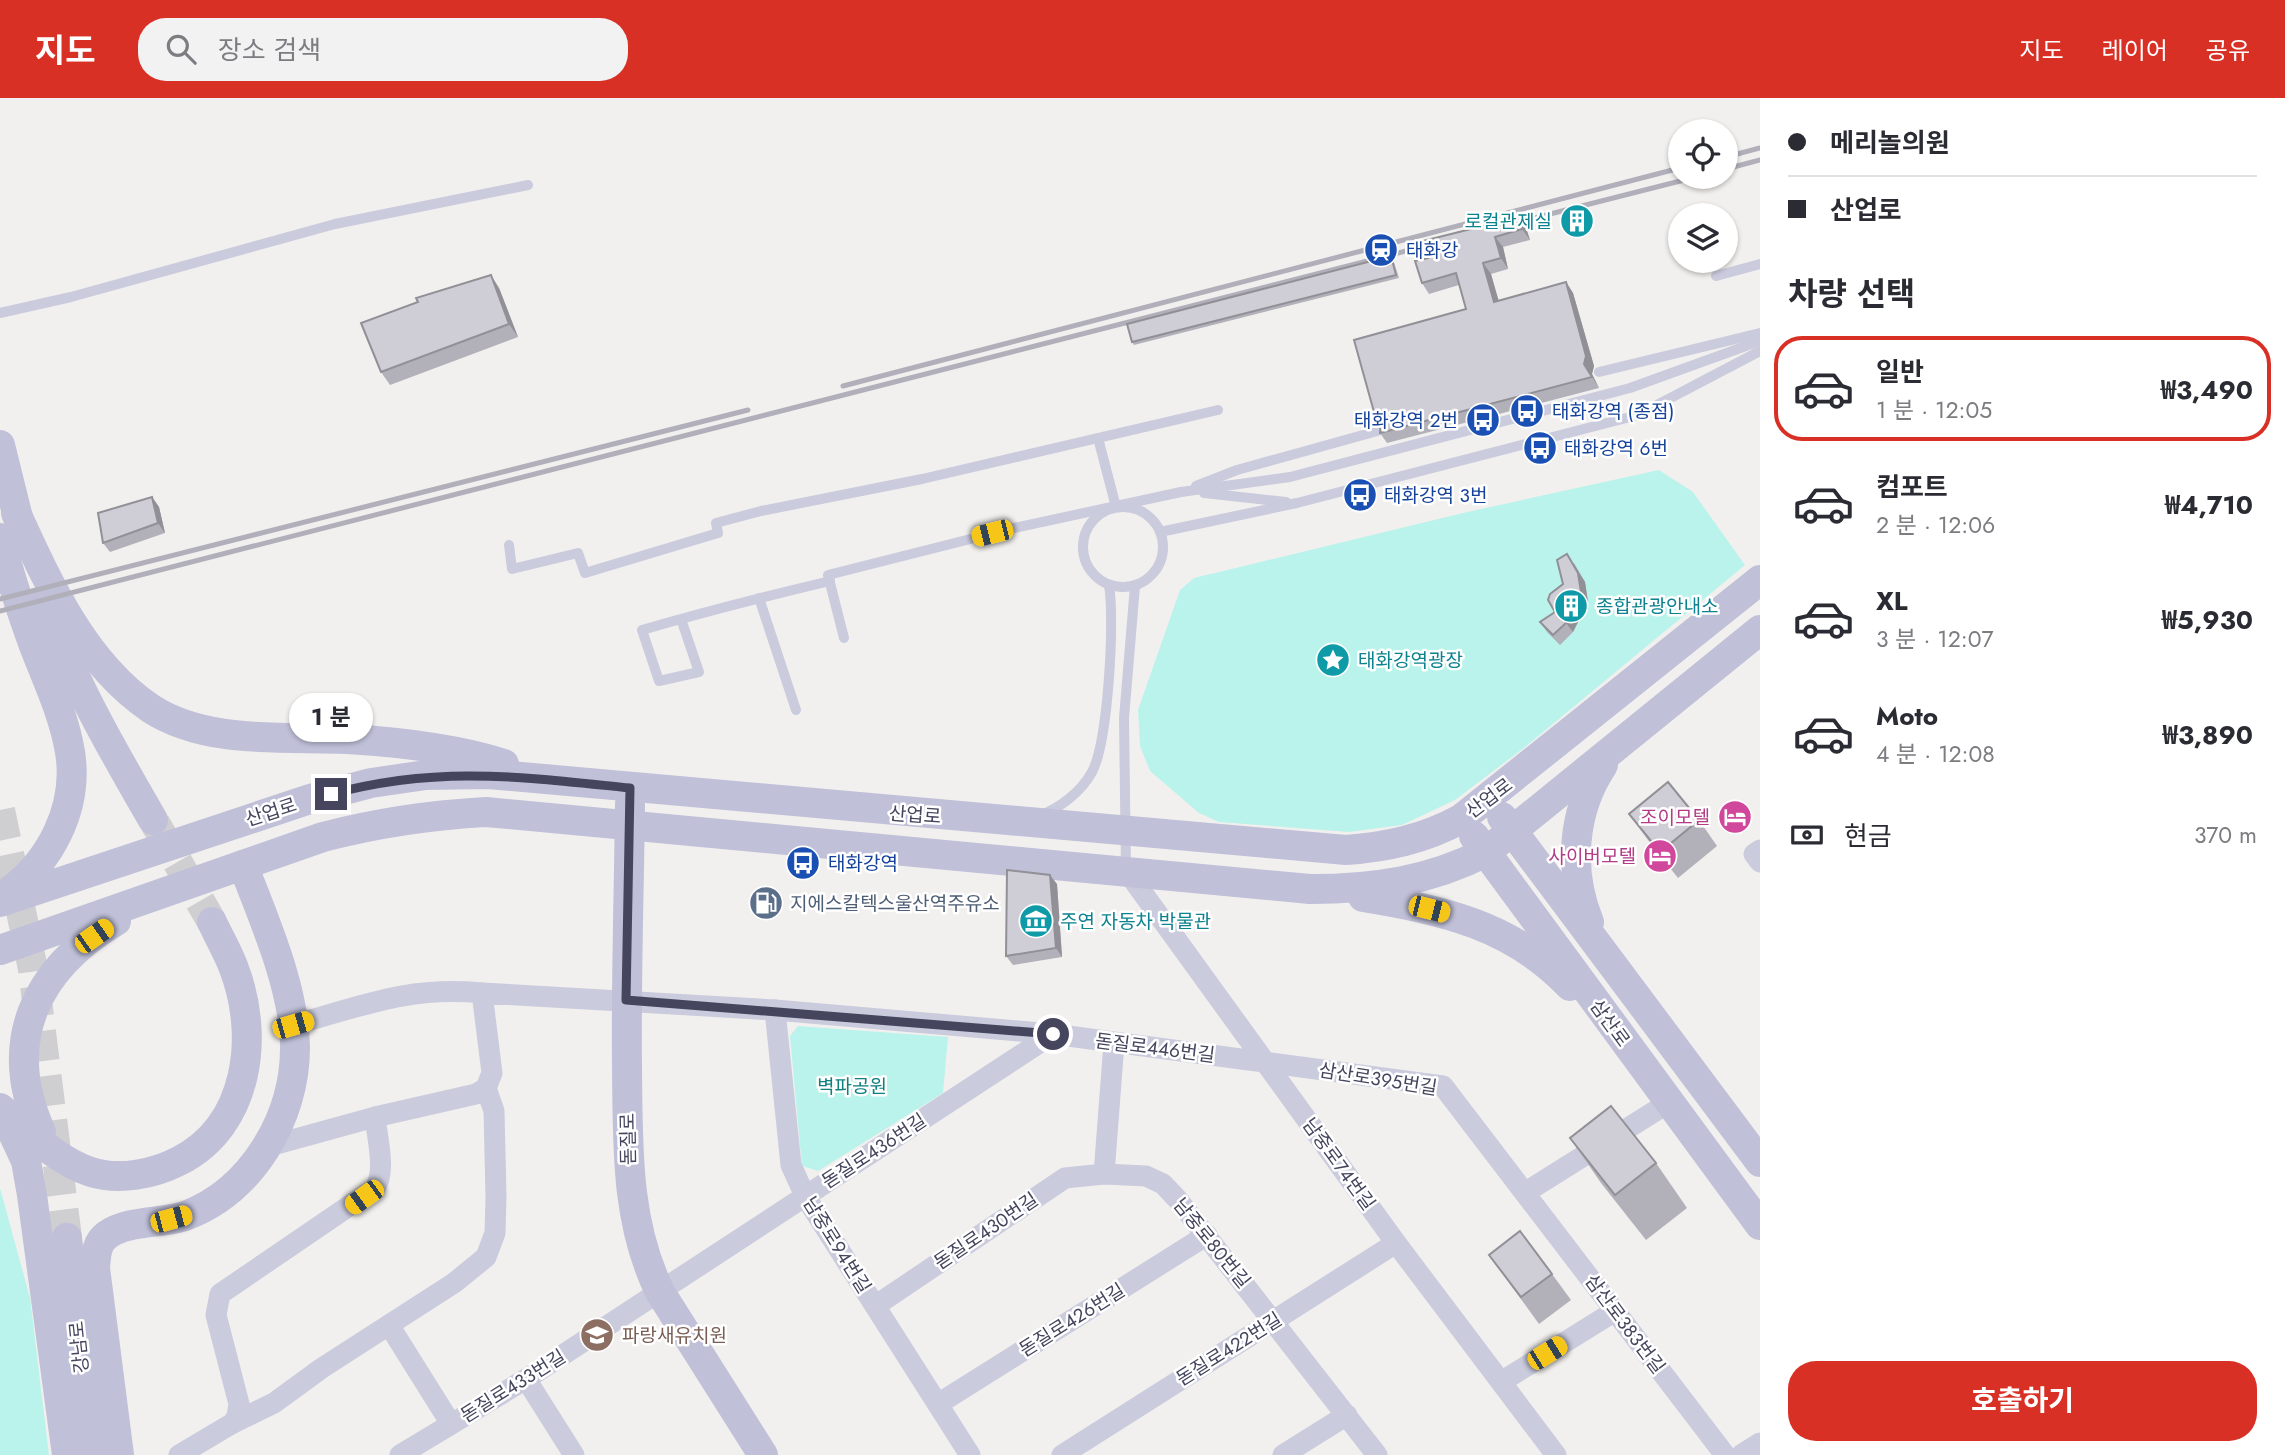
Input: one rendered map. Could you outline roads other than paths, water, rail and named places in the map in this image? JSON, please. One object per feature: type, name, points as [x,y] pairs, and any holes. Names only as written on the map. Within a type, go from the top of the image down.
[{"type":"main road","points":[[0,445],[16,513],[51,621],[74,677],[153,820]]},
{"type":"main road","points":[[16,513],[58,600],[96,654],[133,694],[174,720],[223,733],[362,740],[448,750],[483,757],[551,780]]},
{"type":"main road","points":[[0,538],[20,608],[65,727],[71,754],[65,817],[48,852],[22,881],[0,900]]},
{"type":"main road","name":"산업로","points":[[0,900],[310,799],[371,783],[439,775],[488,774],[886,812],[1023,821],[1346,850],[1380,848],[1413,840],[1461,819],[1760,580]]},
{"type":"main road","name":"산업로","points":[[0,950],[323,837],[377,823],[429,815],[486,812],[1310,888],[1350,888],[1423,878],[1486,852],[1514,832],[1760,630]]},
{"type":"main road","points":[[1605,954],[1581,898],[1576,853],[1582,809],[1589,788],[1615,749]]},
{"type":"main road","name":"돋질로","points":[[630,788],[626,1000],[628,1174],[647,1266],[660,1292],[763,1455]]},
{"type":"main road","name":"삼산로","points":[[1489,799],[1757,1153]]},
{"type":"main road","name":"삼산로","points":[[1461,819],[1760,1226]]},
{"type":"main road","points":[[119,1455],[99,1303],[96,1268],[98,1248],[109,1233],[185,1216],[213,1201],[244,1176],[266,1147],[283,1115],[294,1079],[293,1025],[276,958],[243,864]]},
{"type":"main road","points":[[1310,888],[1429,909],[1486,927],[1515,943],[1550,969],[1628,1047]]},
{"type":"main road","points":[[67,1160],[40,1131],[20,1098],[12,1051],[15,1026],[24,1004],[56,964],[107,926],[174,889]]},
{"type":"main road","points":[[0,1108],[67,1160],[91,1172],[117,1176],[167,1167],[211,1139],[229,1115],[243,1082],[248,1049],[245,1009],[234,967],[212,922]]},
{"type":"main road","points":[[0,1108],[14,1131],[26,1161],[66,1455]]},
{"type":"main road","name":"강남로","points":[[67,1238],[91,1455]]},
{"type":"street","name":"남중로74번길","points":[[1126,870],[1396,1243],[1556,1455]]},
{"type":"street","name":"돋질로446번길","points":[[293,1025],[381,998],[427,991],[482,993],[775,1010],[1053,1034],[1266,1062]]},
{"type":"street","points":[[266,1147],[375,1117],[476,1094],[486,1088],[492,1073],[482,993]]},
{"type":"street","name":"남중로94번길","points":[[775,1010],[791,1165],[805,1196],[970,1455]]},
{"type":"street","name":"돋질로436번길","points":[[660,1292],[1053,1034]]},
{"type":"street","points":[[1104,1174],[1114,1043]]},
{"type":"street","name":"삼산로395번길","points":[[1266,1062],[1443,1086],[1526,1192]]},
{"type":"street","points":[[233,1423],[274,1403],[469,1272],[491,1249],[496,1197],[494,1111],[486,1088]]},
{"type":"street","points":[[1526,1192],[1668,1103]]},
{"type":"street","points":[[179,1455],[206,1449],[237,1416],[239,1404],[216,1315],[220,1294],[341,1214],[379,1183],[381,1172],[375,1117]]},
{"type":"street","name":"남중로80번길","points":[[1104,1174],[1146,1177],[1163,1184],[1207,1235],[1377,1455]]},
{"type":"street","name":"돋질로430번길","points":[[875,1306],[1065,1178],[1104,1174]]},
{"type":"street","name":"삼산로383번길","points":[[1526,1192],[1725,1455]]},
{"type":"street","name":"돋질로426번길","points":[[938,1404],[1207,1235]]},
{"type":"street","name":"돋질로422번길","points":[[1062,1455],[1396,1243]]},
{"type":"street","name":"돋질로433번길","points":[[400,1455],[660,1292]]},
{"type":"street","points":[[1502,1382],[1615,1311]]},
{"type":"street","points":[[389,1325],[451,1424]]},
{"type":"street","points":[[526,1378],[574,1455]]},
{"type":"street","points":[[1283,1455],[1347,1415]]},
{"type":"street","points":[[1741,1455],[1760,1443]]},
{"type":"lane","points":[[0,313],[71,298],[335,224],[528,185]]},
{"type":"lane","points":[[1716,276],[1760,264]]},
{"type":"lane","points":[[1599,372],[1760,333]]},
{"type":"lane","points":[[844,638],[828,575],[1014,528],[1181,492],[1303,474],[1630,388],[1760,341]]},
{"type":"lane","points":[[1160,532],[1297,503],[1638,415],[1760,351]]},
{"type":"lane","points":[[509,545],[512,569],[579,553],[585,573],[718,533],[716,523],[750,514],[922,479],[1218,410]]},
{"type":"lane","points":[[1181,492],[1237,470],[1381,430]]},
{"type":"lane","points":[[1098,438],[1116,507]]},
{"type":"lane","points":[[1181,492],[1297,503]]},
{"type":"lane","points":[[1116,507],[1142,512],[1160,532],[1164,545],[1162,558],[1147,580],[1135,586],[1109,585],[1089,569],[1083,543],[1093,520],[1116,507]]},
{"type":"lane","points":[[681,619],[699,672],[659,681],[642,630],[681,619],[759,598],[830,581]]},
{"type":"lane","points":[[1023,821],[1066,802],[1080,789],[1099,756],[1113,608],[1109,585]]},
{"type":"lane","points":[[1126,870],[1124,718],[1135,586]]},
{"type":"lane","points":[[759,598],[796,710]]},
{"type":"tunnel","points":[[0,810],[33,969],[67,1238]]},
{"type":"tunnel","points":[[155,823],[212,922]]},
{"type":"railway","points":[[1738,154],[1760,148]]},
{"type":"railway","points":[[1738,166],[1760,160]]},
{"type":"railway","points":[[843,386],[1668,171]]},
{"type":"railway","points":[[1503,226],[1668,184]]},
{"type":"railway","points":[[0,611],[1445,241]]},
{"type":"railway","points":[[0,599],[748,410]]},
{"type":"place","name":"로컬관제실","points":[[1577,221]]},
{"type":"place","name":"태화강","points":[[1381,250]]},
{"type":"place","name":"태화강역 (종점)","points":[[1527,411]]},
{"type":"place","name":"태화강역 2번","points":[[1483,420]]},
{"type":"place","name":"태화강역 6번","points":[[1540,448]]},
{"type":"place","name":"태화강역 3번","points":[[1360,495]]},
{"type":"place","name":"종합관광안내소","points":[[1571,606]]},
{"type":"place","name":"태화강역광장","points":[[1333,660]]},
{"type":"place","name":"조이모텔","points":[[1735,817]]},
{"type":"place","name":"사이버모텔","points":[[1660,856]]},
{"type":"place","name":"태화강역","points":[[803,863]]},
{"type":"place","name":"지에스칼텍스울산역주유소","points":[[766,903]]},
{"type":"place","name":"주연 자동차 박물관","points":[[1036,921]]},
{"type":"place","name":"파랑새유치원","points":[[597,1335]]},
{"type":"park label","name":"벽파공원","points":[[852,1086]]}]
